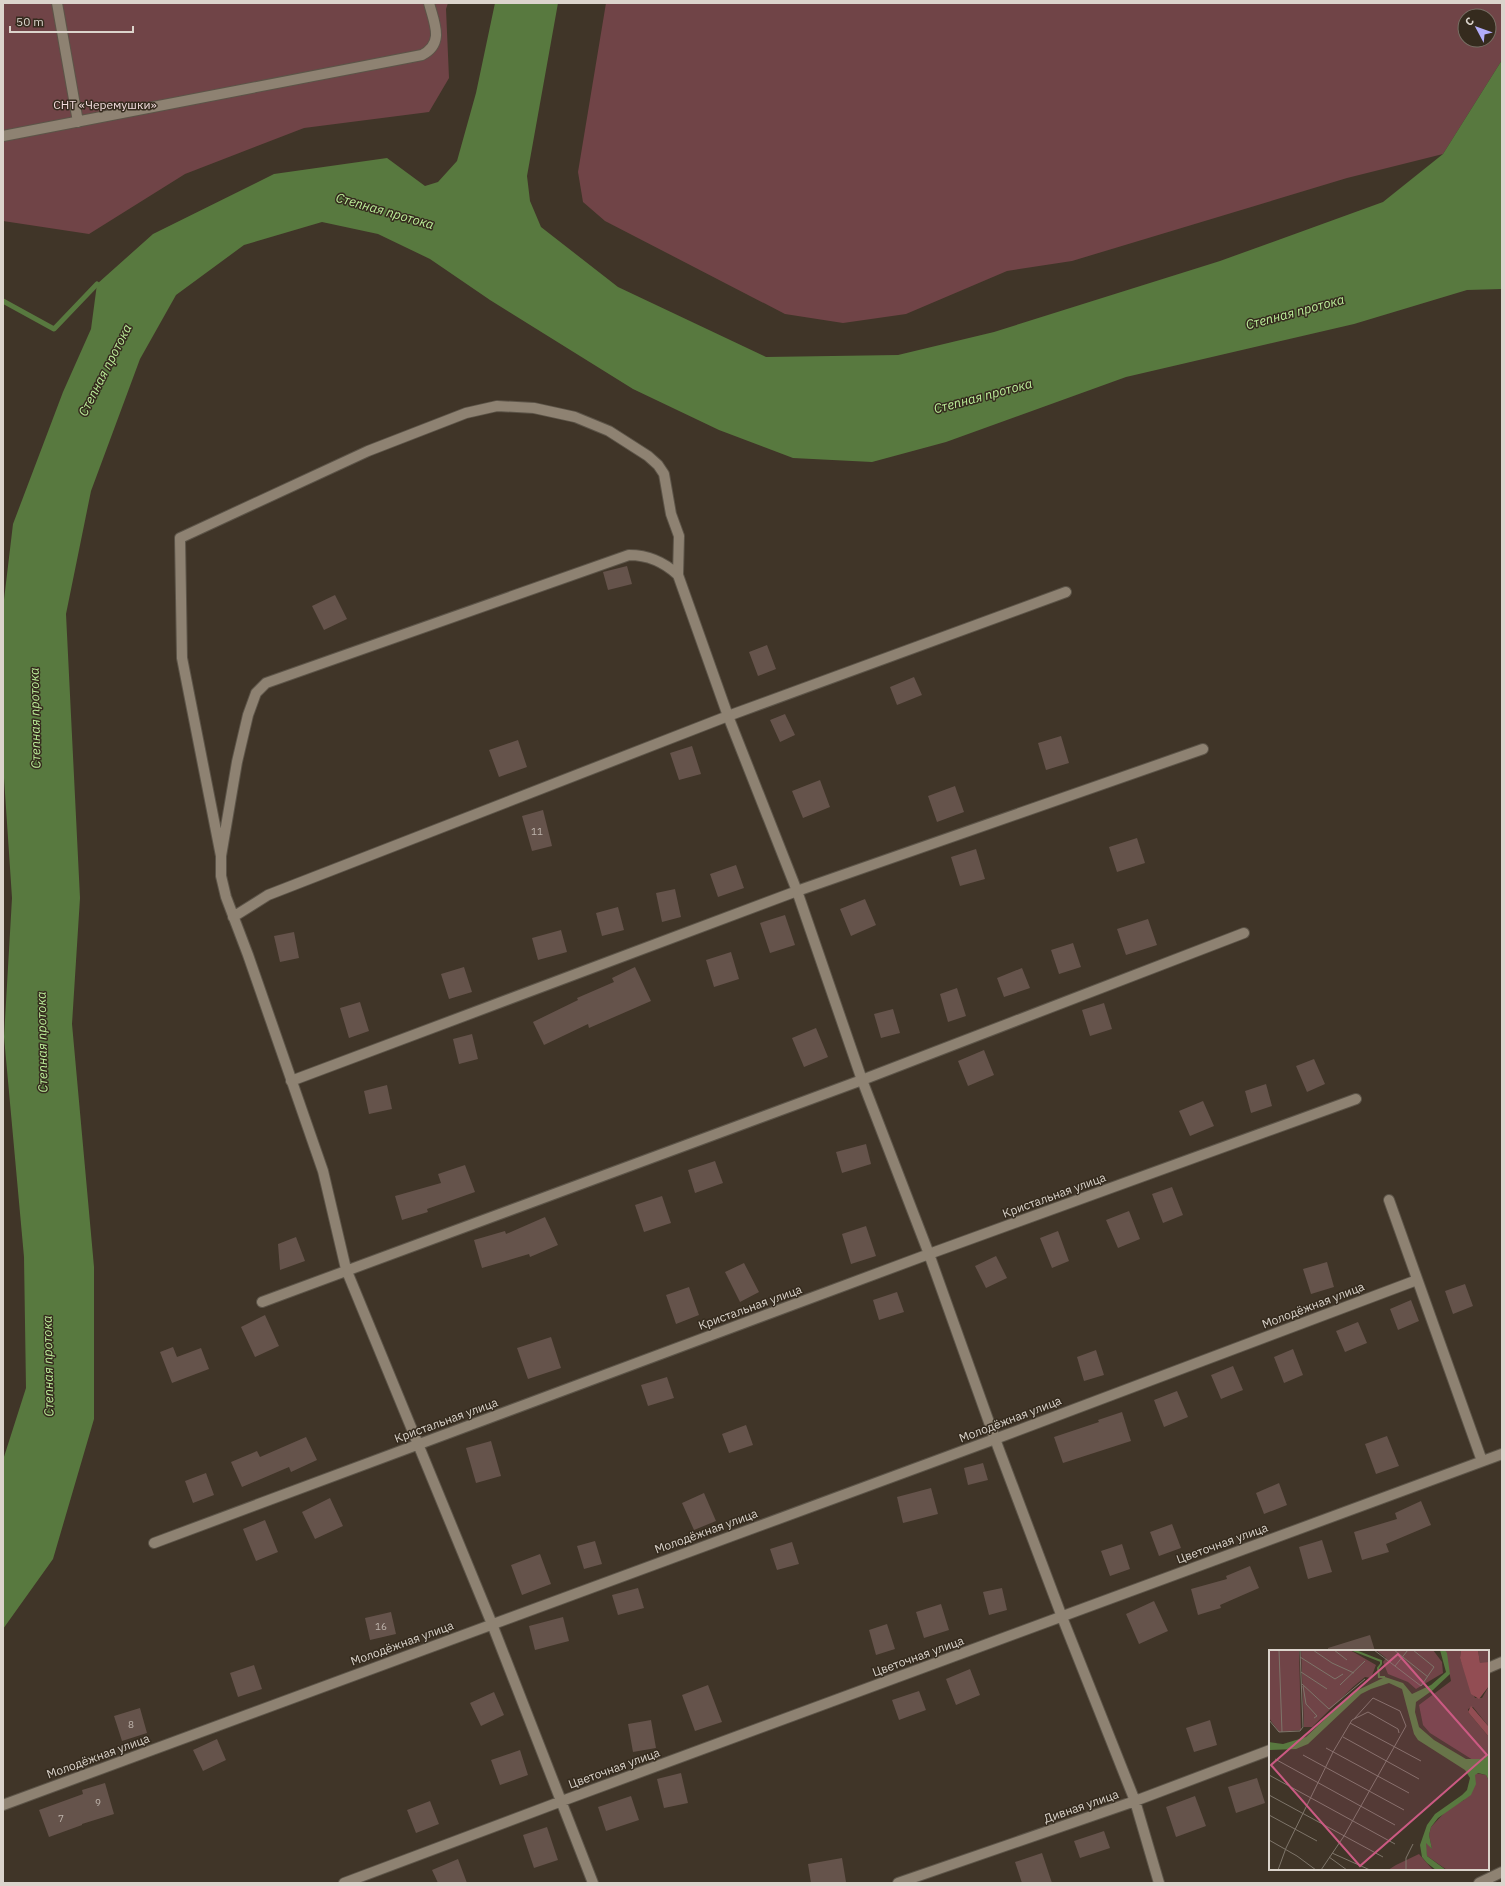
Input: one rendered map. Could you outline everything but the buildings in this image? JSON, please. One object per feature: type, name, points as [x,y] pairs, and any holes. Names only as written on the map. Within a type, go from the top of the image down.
[{"type":"street","points":[[57,3],[78,122]]},
{"type":"street","points":[[3,136],[422,55],[435,45],[437,36],[429,3]]},
{"type":"street","points":[[593,1883],[492,1624],[346,1269],[323,1171],[226,897],[223,883],[221,856],[182,658],[180,538],[368,451],[466,413],[497,406],[534,408],[575,416],[609,431],[648,456],[658,465],[664,474],[670,508],[679,536],[678,575],[728,716],[797,891],[862,1080],[930,1254],[995,1439],[1062,1617],[1135,1801],[1160,1883]]},
{"type":"street","points":[[221,856],[237,762],[248,715],[256,693],[266,682],[628,554],[641,555],[653,559],[670,568],[678,575]]},
{"type":"street","points":[[233,917],[268,895],[728,716],[1066,592]]},
{"type":"street","points":[[291,1081],[797,891],[1203,749]]},
{"type":"street","points":[[262,1302],[346,1269],[862,1080],[1244,933]]},
{"type":"street","name":"Кристальная улица","points":[[154,1542],[930,1254],[1356,1099]]},
{"type":"street","points":[[1389,1200],[1482,1461]]},
{"type":"street","name":"Молодёжная улица","points":[[3,1805],[995,1439],[1417,1280]]},
{"type":"street","name":"Цветочная улица","points":[[344,1883],[1502,1454]]},
{"type":"street","points":[[1489,1668],[1502,1662]]},
{"type":"street","name":"Дивная улица","points":[[898,1883],[912,1881],[1135,1801],[1269,1750]]},
{"type":"street","points":[[1479,1883],[1502,1872]]},
{"type":"green space","name":"СНТ «Черемушки»","points":[[3,3],[448,3],[446,9],[449,78],[429,112],[304,128],[185,174],[89,234],[3,221]]},
{"type":"green space","points":[[606,3],[1502,3],[1502,60],[1443,154],[1347,178],[1072,261],[1007,271],[906,314],[843,323],[785,314],[605,221],[583,202],[578,172]]},
{"type":"water","name":"Степная протока","points":[[495,3],[558,3],[527,176],[530,201],[541,227],[618,287],[766,357],[898,355],[994,332],[1220,261],[1383,202],[1443,154],[1502,60],[1502,289],[1467,290],[1354,324],[1126,377],[946,442],[872,462],[793,458],[719,430],[633,389],[490,300],[430,259],[378,234],[322,222],[244,245],[176,295],[140,359],[91,491],[66,614],[80,898],[72,1024],[94,1267],[94,1419],[53,1559],[3,1629],[3,1460],[26,1388],[24,1257],[4,1037],[12,898],[3,763],[3,608],[13,524],[63,392],[91,329],[97,284],[153,234],[274,174],[387,158],[425,186],[438,182],[457,161],[476,93]]},
{"type":"waterway","points":[[3,301],[54,329],[97,284]]}]
